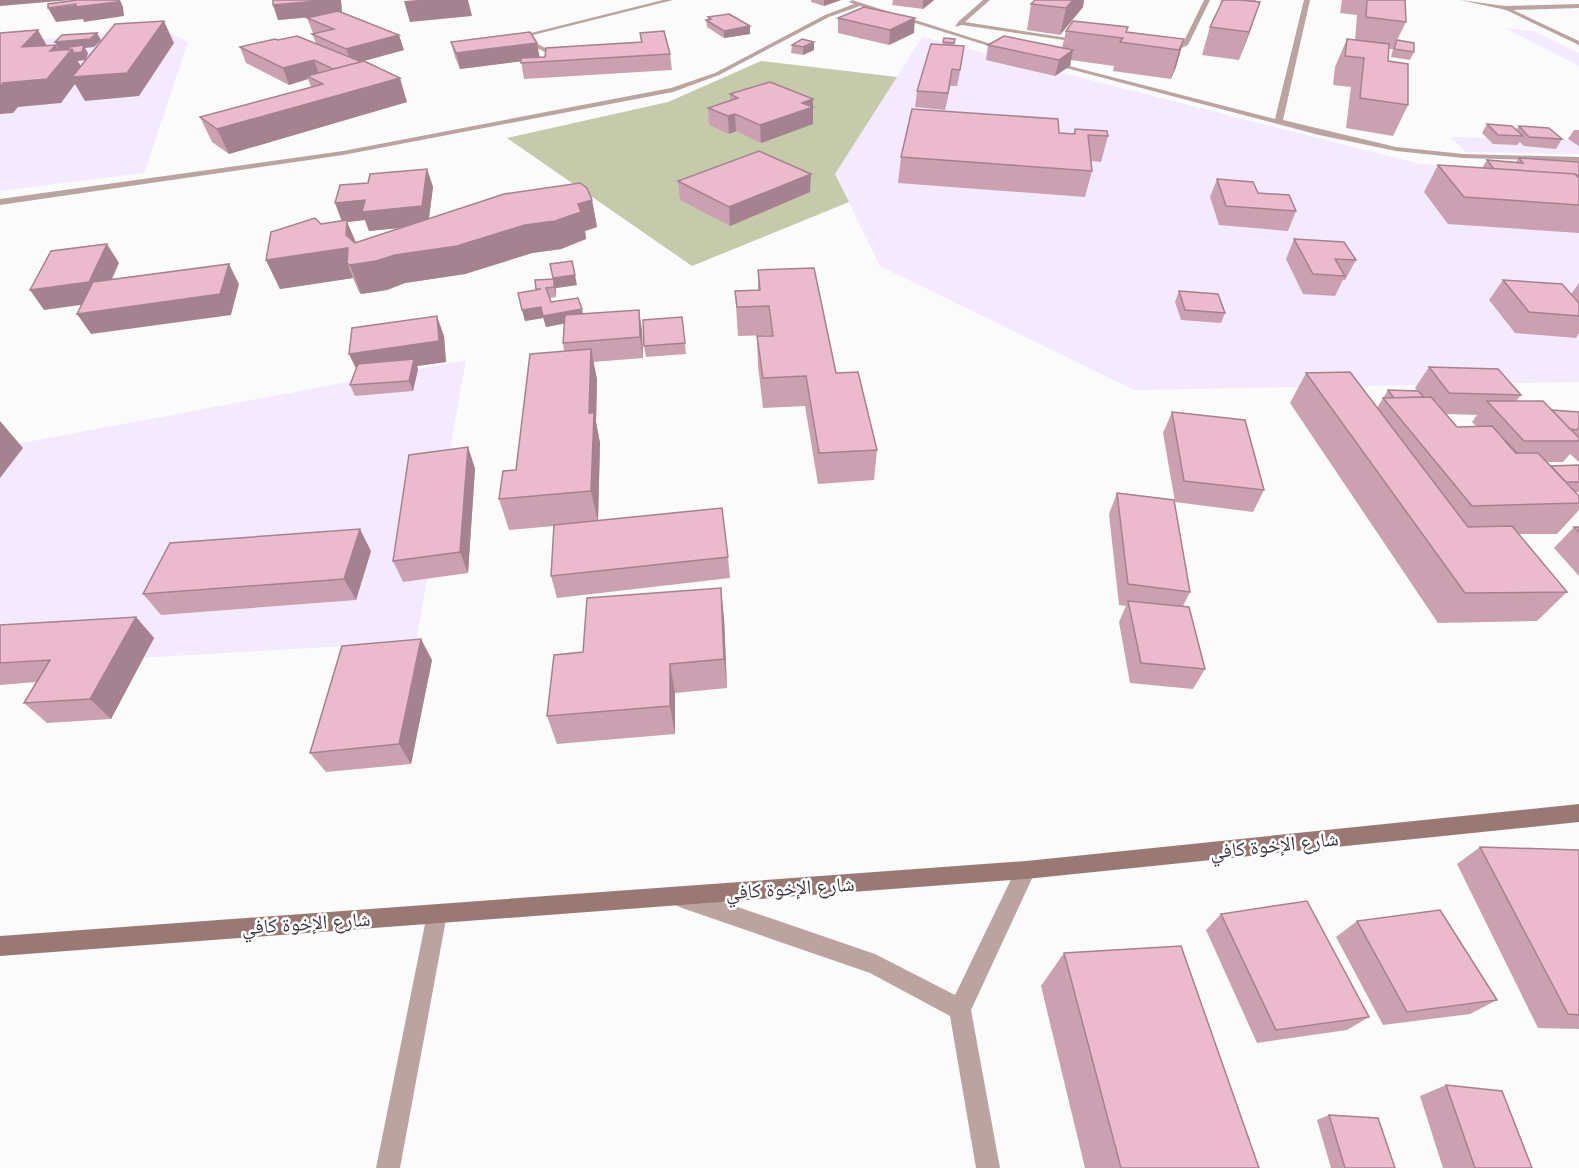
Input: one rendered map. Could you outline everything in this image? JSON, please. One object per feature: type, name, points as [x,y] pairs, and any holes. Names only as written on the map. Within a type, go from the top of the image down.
[{"type":"main road","name":"شارع الإخوة كافي","points":[[0,946],[994,873],[1579,813]]},
{"type":"street","points":[[547,51],[518,37],[670,0]]},
{"type":"street","points":[[847,0],[860,2],[1018,54]]},
{"type":"street","points":[[950,32],[987,0]]},
{"type":"street","points":[[1151,50],[1173,50],[1186,44],[1207,0]]},
{"type":"street","points":[[1279,120],[1307,0]]},
{"type":"street","points":[[1463,0],[1506,8],[1579,6]]},
{"type":"street","points":[[1488,0],[1579,43]]},
{"type":"street","points":[[0,202],[343,153],[673,90],[717,74],[827,16],[860,2]]},
{"type":"street","points":[[960,23],[1087,41]]},
{"type":"street","points":[[1041,60],[1364,142],[1435,154],[1579,159]]},
{"type":"street","points":[[988,1168],[960,1009],[1026,870]]},
{"type":"street","points":[[678,896],[875,964],[960,1009]]},
{"type":"street","points":[[388,1168],[437,914]]},
{"type":"shaded area","points":[[161,28],[188,42],[144,173],[0,191],[0,43]]},
{"type":"shaded area","points":[[1505,28],[1534,31],[1579,53],[1579,66]]},
{"type":"shaded area","points":[[922,37],[1420,164],[1579,171],[1579,382],[1134,390],[880,266],[835,174]]},
{"type":"shaded area","points":[[1450,137],[1579,140],[1579,154],[1466,152]]},
{"type":"shaded area","points":[[466,360],[416,642],[0,666],[0,447]]},
{"type":"green space","points":[[761,61],[897,77],[835,174],[849,202],[692,266],[507,138],[668,102]]},
{"type":"building","points":[[77,0],[117,0],[117,2],[48,8],[48,4]]},
{"type":"building","points":[[273,0],[329,0],[273,5]]},
{"type":"building","points":[[1035,0],[1073,0],[1066,8],[1031,4]]},
{"type":"building","points":[[1223,0],[1260,2],[1249,32],[1210,27]]},
{"type":"building","points":[[1367,0],[1405,0],[1406,22],[1366,17]]},
{"type":"building","points":[[864,7],[915,18],[890,30],[838,18]]},
{"type":"building","points":[[338,11],[399,35],[346,49],[312,34],[334,29],[307,18]]},
{"type":"building","points":[[729,14],[750,26],[724,31],[706,20],[711,19],[708,17]]},
{"type":"building","points":[[164,21],[127,73],[72,77],[115,24]]},
{"type":"building","points":[[1073,21],[1128,27],[1126,32],[1184,39],[1179,50],[1120,42],[1123,38],[1066,31]]},
{"type":"building","points":[[38,30],[22,47],[56,45],[50,51],[72,49],[47,79],[3,83],[0,87],[0,33]]},
{"type":"building","points":[[664,31],[670,54],[521,63],[521,58],[545,57],[546,48],[642,42],[640,33]]},
{"type":"building","points":[[530,32],[537,43],[456,53],[451,42]]},
{"type":"building","points":[[97,33],[90,39],[55,42],[62,35]]},
{"type":"building","points":[[297,36],[362,62],[333,69],[314,60],[283,68],[240,47]]},
{"type":"building","points":[[1004,36],[1073,50],[1059,60],[988,45]]},
{"type":"building","points":[[944,38],[955,39],[954,43],[943,42]]},
{"type":"building","points":[[802,39],[814,42],[803,47],[792,45]]},
{"type":"building","points":[[1347,39],[1389,44],[1388,61],[1408,64],[1408,105],[1360,98],[1364,58],[1345,56]]},
{"type":"building","points":[[1397,40],[1414,43],[1414,52],[1394,49]]},
{"type":"building","points":[[931,44],[964,46],[960,70],[952,69],[948,93],[917,91]]},
{"type":"building","points":[[84,45],[82,52],[74,53],[72,49],[68,50],[69,47]]},
{"type":"building","points":[[364,61],[400,78],[217,129],[200,117],[323,84],[307,76]]},
{"type":"building","points":[[770,82],[813,99],[802,103],[813,107],[760,125],[735,114],[728,116],[708,108],[738,98],[730,94]]},
{"type":"building","points":[[912,109],[1058,119],[1059,133],[1075,134],[1075,129],[1107,131],[1108,136],[1088,135],[1092,171],[901,157]]},
{"type":"building","points":[[1487,124],[1512,126],[1523,136],[1498,135]]},
{"type":"building","points":[[1519,126],[1549,128],[1562,139],[1529,137]]},
{"type":"building","points":[[759,151],[811,174],[729,207],[678,181]]},
{"type":"building","points":[[1519,158],[1579,162],[1579,175],[1494,169],[1487,160],[1523,163]]},
{"type":"building","points":[[1438,165],[1575,174],[1579,178],[1579,205],[1464,197]]},
{"type":"building","points":[[427,169],[422,206],[362,212],[365,200],[335,203],[340,185],[368,183],[370,174]]},
{"type":"building","points":[[1217,179],[1253,182],[1258,193],[1289,195],[1296,211],[1226,206]]},
{"type":"building","points":[[580,183],[587,188],[592,200],[578,204],[581,212],[555,221],[525,225],[457,246],[395,255],[350,265],[347,263],[348,248],[266,260],[271,232],[315,218],[321,224],[347,220],[346,235],[355,243],[504,194]]},
{"type":"building","points":[[1294,239],[1344,242],[1356,260],[1335,259],[1345,276],[1313,274]]},
{"type":"building","points":[[107,244],[89,282],[30,290],[51,251]]},
{"type":"building","points":[[572,261],[575,275],[553,278],[550,264]]},
{"type":"building","points":[[229,264],[220,294],[77,314],[93,282]]},
{"type":"building","points":[[814,268],[836,373],[858,372],[877,450],[819,453],[806,376],[763,378],[757,336],[773,336],[769,306],[737,307],[735,291],[760,290],[758,270]]},
{"type":"building","points":[[554,279],[554,287],[546,288],[551,302],[578,298],[582,309],[543,316],[541,307],[522,310],[518,293],[541,289],[536,289],[535,280]]},
{"type":"building","points":[[1503,280],[1562,284],[1579,303],[1579,316],[1529,312]]},
{"type":"building","points":[[1179,291],[1218,294],[1225,313],[1185,310]]},
{"type":"building","points":[[639,310],[640,337],[563,343],[565,315]]},
{"type":"building","points":[[437,316],[439,341],[349,354],[352,328]]},
{"type":"building","points":[[682,317],[685,343],[644,346],[643,320]]},
{"type":"building","points":[[591,349],[589,413],[594,413],[591,491],[499,499],[503,471],[516,470],[530,354]]},
{"type":"building","points":[[414,359],[409,381],[350,385],[358,364]]},
{"type":"building","points":[[1429,367],[1498,369],[1521,395],[1449,393]]},
{"type":"building","points":[[1350,372],[1468,527],[1512,526],[1567,592],[1465,593],[1306,373]]},
{"type":"building","points":[[1388,390],[1418,391],[1424,397],[1394,398]]},
{"type":"building","points":[[1431,397],[1457,427],[1492,426],[1516,453],[1538,453],[1579,496],[1579,503],[1472,506],[1383,398]]},
{"type":"building","points":[[1487,401],[1543,401],[1579,438],[1579,441],[1524,441]]},
{"type":"building","points":[[1552,410],[1579,412],[1577,430],[1570,429]]},
{"type":"building","points":[[1172,412],[1245,420],[1264,490],[1184,481]]},
{"type":"building","points":[[468,447],[460,552],[393,561],[409,455]]},
{"type":"building","points":[[1579,465],[1579,482],[1566,482],[1551,466]]},
{"type":"building","points":[[1117,493],[1174,500],[1190,592],[1128,584]]},
{"type":"building","points":[[722,508],[728,557],[551,576],[554,525]]},
{"type":"building","points":[[360,529],[344,579],[143,594],[170,543]]},
{"type":"building","points":[[721,588],[724,659],[670,664],[670,706],[547,716],[554,655],[583,652],[587,598]]},
{"type":"building","points":[[1128,601],[1189,607],[1205,669],[1141,663]]},
{"type":"building","points":[[136,617],[90,699],[24,703],[50,660],[0,663],[0,625]]},
{"type":"building","points":[[421,639],[399,744],[310,753],[342,646]]},
{"type":"building","points":[[1480,847],[1579,850],[1579,1015],[1568,1014]]},
{"type":"building","points":[[1307,901],[1369,1017],[1276,1030],[1221,914]]},
{"type":"building","points":[[1440,910],[1497,1000],[1407,1012],[1357,921]]},
{"type":"building","points":[[1181,946],[1259,1168],[1121,1168],[1064,953]]},
{"type":"building","points":[[1446,1085],[1502,1091],[1532,1168],[1475,1168]]},
{"type":"building","points":[[1329,1115],[1378,1118],[1395,1168],[1345,1168]]}]
